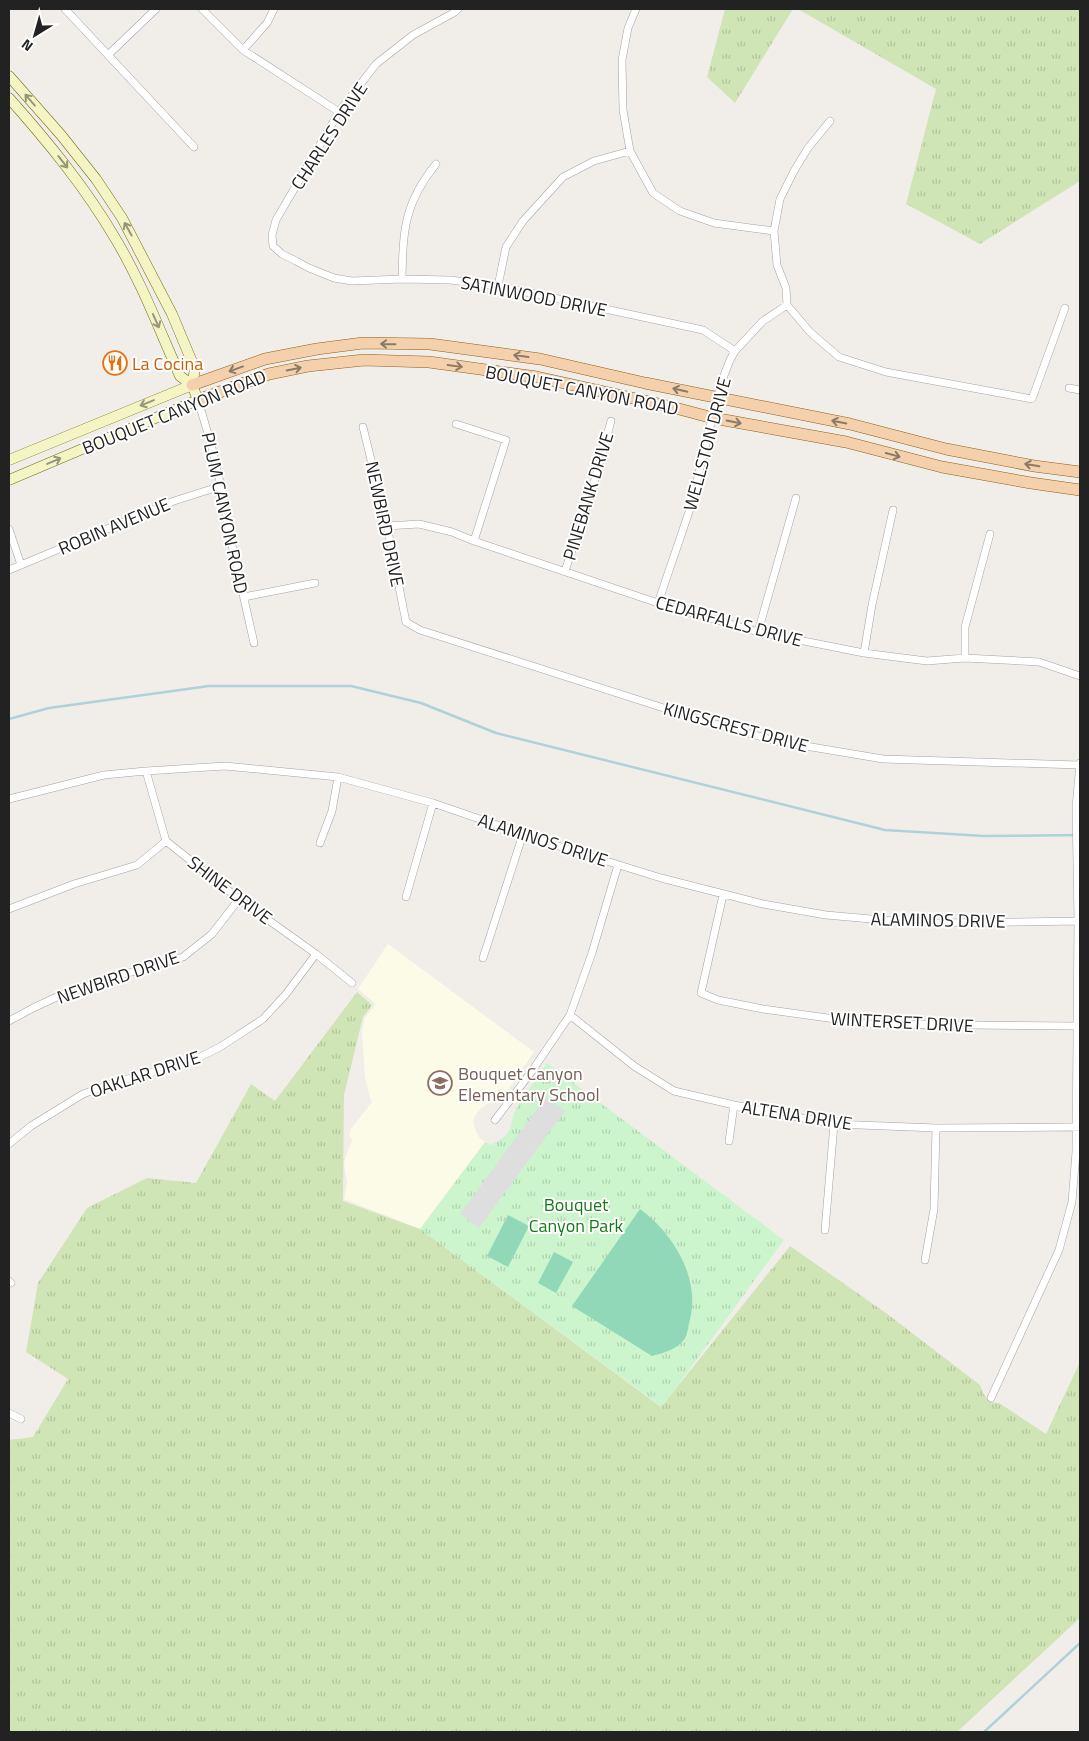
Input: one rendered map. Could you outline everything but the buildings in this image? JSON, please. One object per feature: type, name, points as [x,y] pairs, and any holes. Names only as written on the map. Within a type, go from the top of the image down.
[{"type":"main road","name":"PLUM CANYON ROAD","points":[[9,76],[61,135],[96,179],[122,218],[160,289],[196,370],[192,385]]},
{"type":"main road","name":"PLUM CANYON ROAD","points":[[9,98],[64,163],[111,231],[136,277],[180,376],[192,385],[198,400]]},
{"type":"main road","name":"BOUQUET CANYON ROAD","points":[[9,460],[192,385],[265,359],[363,343],[430,344],[540,359],[717,398],[850,424],[946,449],[1034,466],[1080,472]]},
{"type":"main road","name":"BOUQUET CANYON ROAD","points":[[9,480],[198,400],[269,374],[308,366],[364,360],[429,362],[537,377],[713,418],[846,442],[942,467],[1080,490]]},
{"type":"main road","points":[[30,471],[36,460],[39,447]]},
{"type":"street","points":[[65,9],[194,147]]},
{"type":"street","points":[[109,54],[156,9]]},
{"type":"street","points":[[202,9],[243,50],[339,112]]},
{"type":"street","points":[[243,50],[267,23],[274,9]]},
{"type":"street","name":"CHARLES DRIVE","points":[[273,246],[272,235],[276,220],[339,112],[376,64],[413,35],[458,9]]},
{"type":"street","points":[[636,9],[628,28],[622,60],[623,110],[630,151],[653,193],[680,211],[714,223],[774,231]]},
{"type":"street","points":[[830,120],[808,148],[794,171],[780,199],[774,231],[776,265],[786,288],[787,305],[810,332],[840,357],[886,372],[1032,399],[1065,308]]},
{"type":"street","points":[[498,286],[506,247],[523,221],[563,177],[594,161],[630,151]]},
{"type":"street","points":[[402,279],[403,236],[409,209],[425,177],[436,164]]},
{"type":"street","name":"SATINWOOD DRIVE","points":[[273,246],[282,254],[334,278],[352,281],[450,280],[498,286],[703,330],[735,351]]},
{"type":"street","name":"WELLSTON DRIVE","points":[[658,603],[691,506],[723,378],[735,351],[763,321],[787,305]]},
{"type":"street","points":[[1069,388],[1080,390]]},
{"type":"street","name":"PLUM CANYON ROAD","points":[[198,400],[208,430],[221,486],[229,532],[254,643]]},
{"type":"street","name":"PINEBANK DRIVE","points":[[565,571],[590,497],[611,421]]},
{"type":"street","points":[[456,424],[506,440],[474,541]]},
{"type":"street","name":"NEWBIRD DRIVE","points":[[363,427],[387,526],[406,622]]},
{"type":"street","name":"ROBIN AVENUE","points":[[9,570],[174,501],[221,486]]},
{"type":"street","points":[[758,632],[796,498]]},
{"type":"street","points":[[864,653],[872,605],[893,510]]},
{"type":"street","name":"CEDARFALLS DRIVE","points":[[387,526],[419,524],[452,532],[658,603],[758,632],[864,653],[927,661],[964,658],[1039,662],[1080,676]]},
{"type":"street","points":[[9,530],[20,565]]},
{"type":"street","points":[[964,658],[966,627],[990,534]]},
{"type":"street","points":[[244,597],[315,583]]},
{"type":"street","name":"KINGSCREST DRIVE","points":[[406,622],[420,630],[698,720],[776,741],[883,759],[1080,764]]},
{"type":"street","points":[[991,1398],[1058,1250],[1072,1202],[1078,1127],[1076,1026],[1079,921],[1076,821],[1080,764]]},
{"type":"street","name":"ALAMINOS DRIVE","points":[[9,799],[104,775],[146,770],[225,766],[338,778],[433,804],[618,865],[723,895],[763,904],[826,915],[882,920],[938,923],[1079,921]]},
{"type":"street","points":[[9,908],[74,884],[137,865],[166,841],[146,770]]},
{"type":"street","points":[[320,844],[332,811],[338,778]]},
{"type":"street","points":[[406,897],[433,804]]},
{"type":"street","points":[[484,958],[523,834]]},
{"type":"street","name":"SHINE DRIVE","points":[[166,841],[239,899],[316,954],[352,983]]},
{"type":"street","points":[[495,1120],[570,1015],[592,953],[618,865]]},
{"type":"street","name":"WINTERSET DRIVE","points":[[723,895],[700,993],[718,1000],[871,1024],[1076,1026]]},
{"type":"street","name":"NEWBIRD DRIVE","points":[[9,1022],[33,1008],[74,989],[183,957],[212,934],[239,899]]},
{"type":"street","name":"OAKLAR DRIVE","points":[[9,1144],[31,1126],[83,1094],[120,1081],[190,1062],[227,1042],[263,1018],[286,994],[316,954]]},
{"type":"street","name":"ALTENA DRIVE","points":[[570,1015],[634,1066],[674,1091],[734,1105],[834,1124],[936,1128],[1078,1127]]},
{"type":"street","points":[[728,1141],[734,1105]]},
{"type":"street","points":[[825,1230],[834,1124]]},
{"type":"street","points":[[925,1260],[934,1209],[936,1128]]},
{"type":"street","points":[[9,1413],[21,1419]]},
{"type":"shaded area","name":"Bouquet Canyon Elementary School","points":[[388,944],[534,1052],[508,1090],[481,1108],[476,1114],[473,1121],[475,1129],[479,1137],[485,1142],[420,1229],[344,1199],[347,1183],[344,1162],[352,1140],[349,1136],[351,1129],[372,1102],[365,1077],[362,1031],[365,1018],[376,1004],[358,989]]},
{"type":"shaded area","points":[[546,1097],[565,1111],[479,1228],[460,1214]]},
{"type":"green space","points":[[725,9],[793,9],[735,103],[707,77]]},
{"type":"green space","points":[[798,9],[1080,9],[1080,181],[980,244],[906,204],[936,89]]},
{"type":"green space","points":[[357,992],[372,1005],[363,1017],[344,1095],[343,1201],[420,1229],[661,1407],[790,1246],[886,1313],[980,1385],[989,1400],[999,1403],[1046,1434],[1080,1362],[1080,1618],[957,1732],[9,1732],[9,1440],[33,1437],[68,1379],[26,1352],[38,1283],[87,1208],[147,1178],[196,1183],[251,1084],[275,1101]]},
{"type":"green space","name":"Bouquet Canyon Park","points":[[547,1063],[784,1240],[662,1407],[420,1229],[485,1142],[491,1145],[509,1132],[518,1105]]},
{"type":"green space","points":[[640,1209],[664,1231],[674,1245],[682,1259],[692,1291],[692,1307],[688,1330],[684,1339],[673,1349],[652,1356],[572,1306]]},
{"type":"green space","points":[[508,1215],[529,1226],[508,1267],[487,1256]]},
{"type":"green space","points":[[554,1252],[573,1262],[556,1293],[538,1283]]},
{"type":"waterway","points":[[9,719],[49,708],[209,686],[351,686],[421,703],[496,733],[885,830],[984,836],[1080,835]]},
{"type":"waterway","points":[[984,1732],[1080,1643]]},
{"type":"place","name":"La Cocina","points":[[115,363]]},
{"type":"place","name":"Bouquet Canyon Elementary School","points":[[440,1083]]}]
